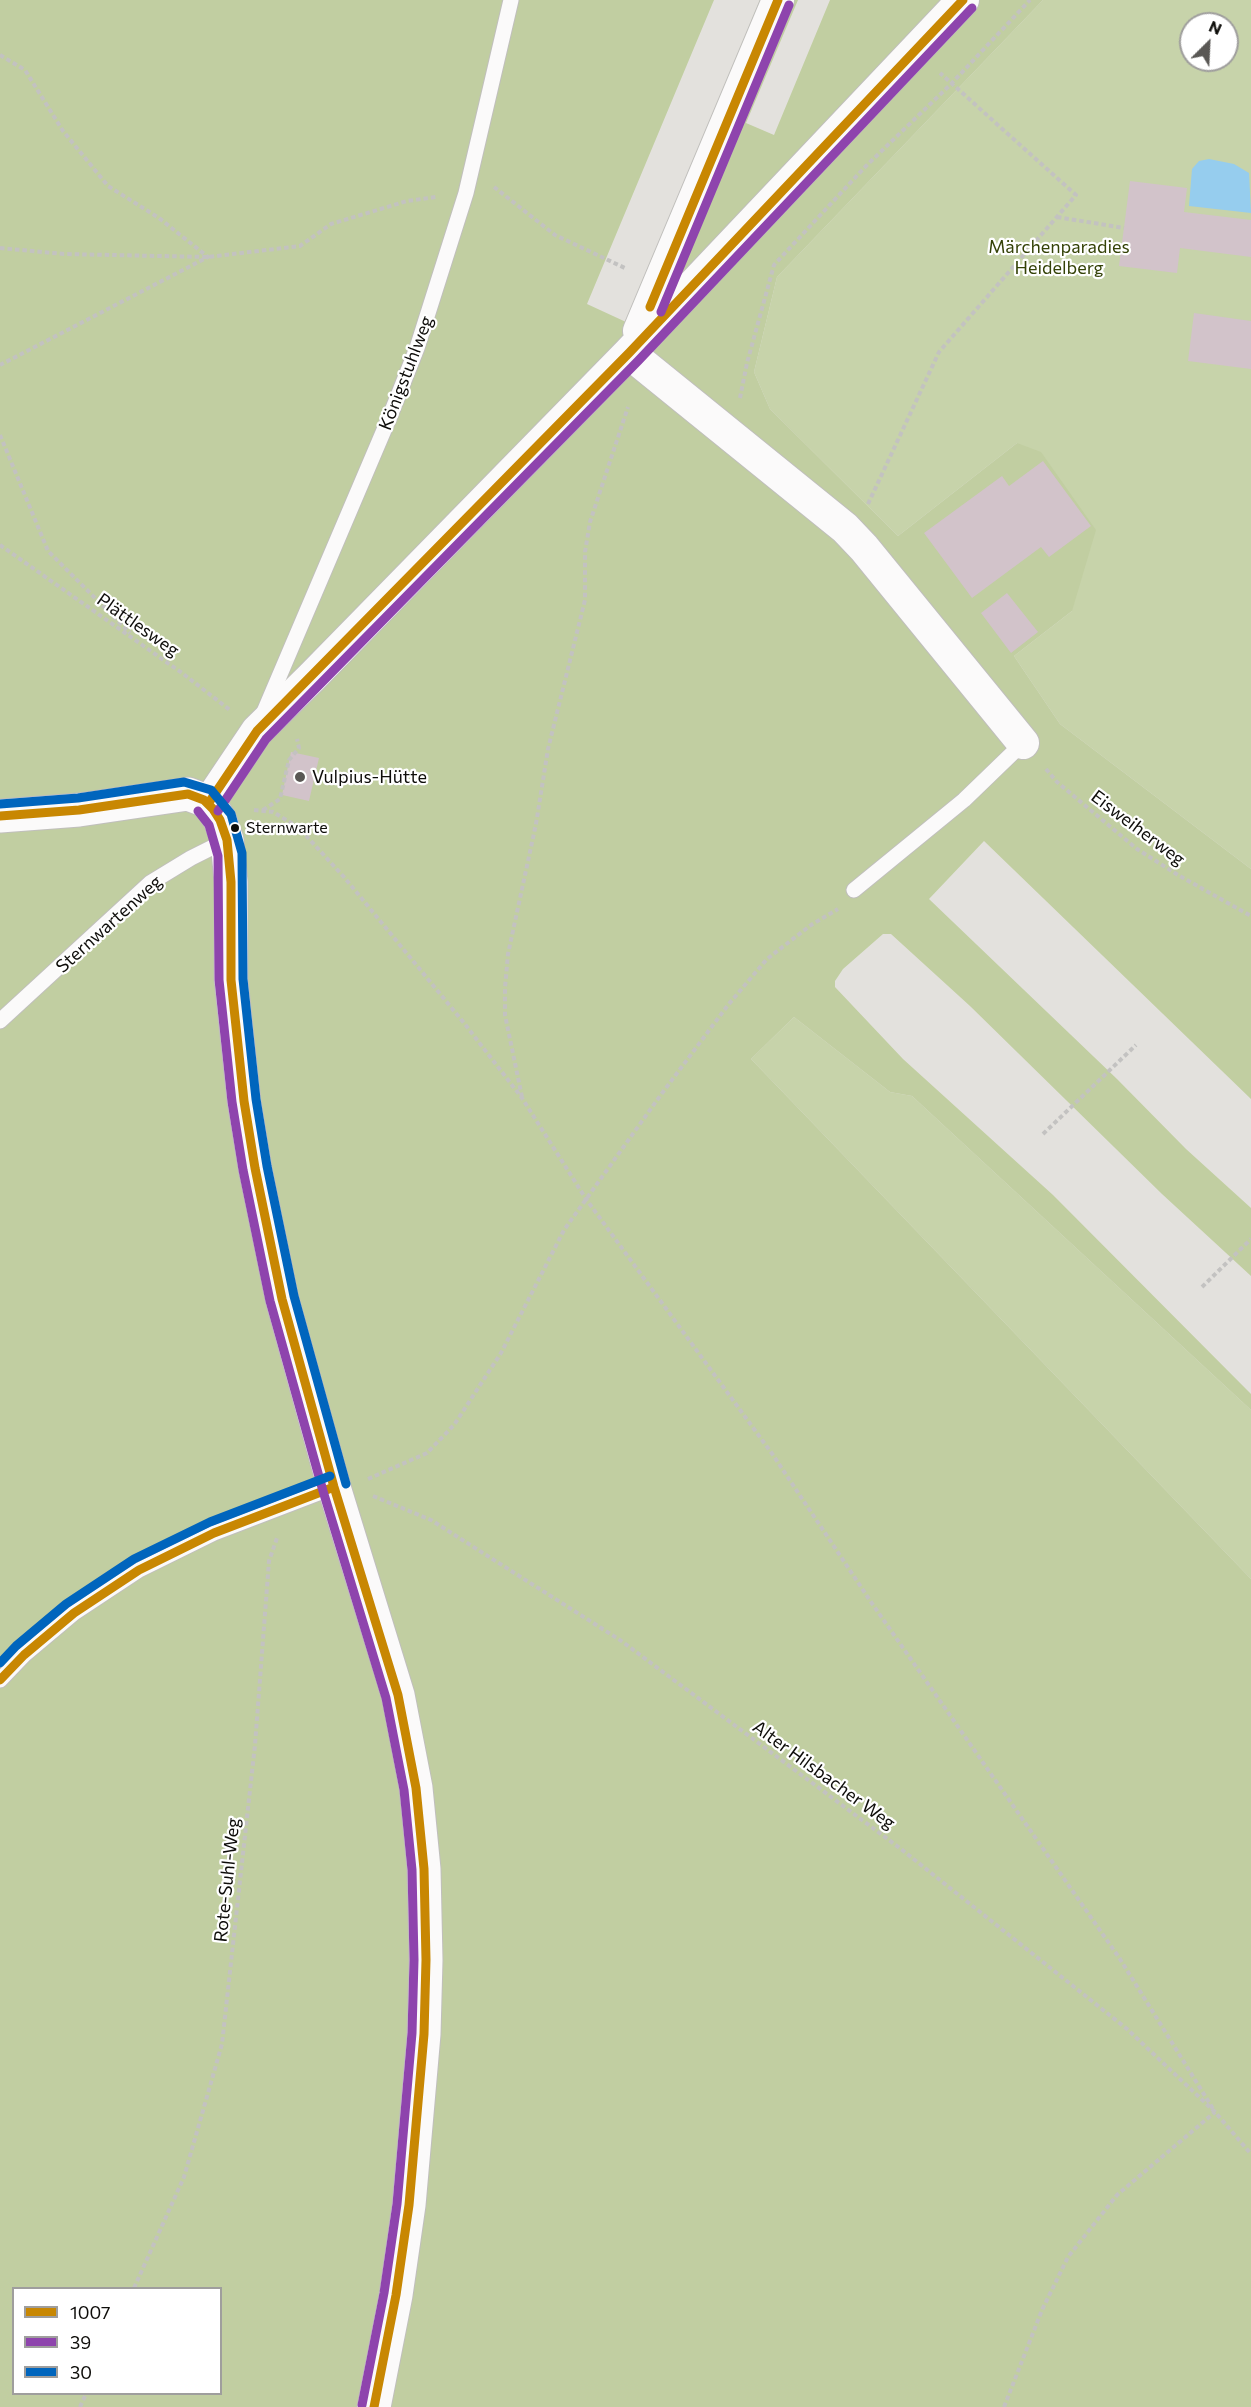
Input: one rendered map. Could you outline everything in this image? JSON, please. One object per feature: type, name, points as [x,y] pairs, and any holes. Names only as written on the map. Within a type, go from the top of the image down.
[{"type":"street","points":[[629,353],[660,285],[778,0]]},
{"type":"street","points":[[208,804],[267,720],[312,677],[629,353],[963,0]]},
{"type":"street","points":[[629,353],[845,528],[864,548],[1023,743]]},
{"type":"street","points":[[0,816],[69,811],[184,794],[195,796],[208,804],[220,820],[227,840],[231,882],[231,980],[244,1101],[255,1168],[282,1299],[334,1487],[398,1695],[416,1788],[424,1869],[426,1960],[424,2034],[416,2131],[409,2205],[396,2295],[374,2407]]},
{"type":"lane","name":"Königstuhlweg","points":[[267,720],[403,386],[439,284],[466,193],[511,0]]},
{"type":"lane","points":[[854,890],[964,800],[1023,743]]},
{"type":"lane","name":"Sternwartenweg","points":[[0,1021],[150,884],[172,868],[227,840]]},
{"type":"lane","points":[[0,1680],[24,1655],[74,1612],[139,1570],[233,1524],[334,1487]]},
{"type":"path","points":[[740,406],[747,363],[774,265],[865,167],[951,84],[1030,0]]},
{"type":"path","points":[[0,55],[25,70],[63,131],[108,186],[159,218],[208,257]]},
{"type":"path","points":[[868,506],[939,352],[1076,195],[951,84]]},
{"type":"path","points":[[471,170],[555,235],[660,285]]},
{"type":"path","points":[[0,248],[64,254],[208,257],[300,246],[331,224],[407,201],[466,193]]},
{"type":"path","points":[[1057,217],[1124,228]]},
{"type":"path","points":[[0,365],[208,257]]},
{"type":"path","points":[[629,353],[633,386],[590,522],[585,552],[585,600],[548,749],[537,824],[508,954],[505,1015],[522,1098],[585,1199],[773,1455],[871,1602],[1120,1959],[1215,2112],[1117,2195],[1068,2257],[1042,2310],[1004,2407]]},
{"type":"path","points":[[0,435],[48,551],[136,640]]},
{"type":"path","name":"Plättlesweg","points":[[0,545],[136,640],[267,720],[290,721],[299,748],[289,760],[280,799],[262,811],[273,812],[291,821],[344,877],[464,1023],[522,1098]]},
{"type":"path","name":"Eisweiherweg","points":[[1023,743],[1057,782],[1137,849],[1251,916]]},
{"type":"path","points":[[334,1487],[375,1478],[427,1454],[454,1425],[501,1353],[547,1259],[564,1230],[660,1096],[767,958],[840,908]]},
{"type":"path","points":[[1043,1134],[1136,1045]]},
{"type":"path","points":[[1202,1287],[1251,1239]]},
{"type":"path","name":"Alter Hilsbacher Weg","points":[[334,1487],[375,1496],[431,1520],[620,1640],[979,1908],[1127,2029],[1215,2112],[1251,2154]]},
{"type":"path","name":"Rote-Suhl-Weg","points":[[135,2287],[184,2177],[222,2044],[255,1745],[269,1561],[274,1542],[280,1533]]},
{"type":"green space","points":[[0,0],[714,0],[587,304],[626,322],[760,0],[798,0],[746,123],[774,135],[830,0],[1043,0],[777,277],[754,372],[770,409],[898,536],[1017,443],[1041,452],[1096,530],[1072,611],[1014,656],[1060,724],[1251,869],[1251,1099],[984,841],[929,899],[1117,1079],[1186,1149],[1251,1208],[1251,1276],[1162,1194],[970,1006],[891,934],[883,934],[843,969],[835,981],[835,987],[903,1059],[1053,1195],[1251,1394],[1251,1410],[912,1096],[890,1092],[794,1017],[751,1059],[1251,1579],[1251,2407],[0,2407]]},
{"type":"green space","name":"Märchenparadies Heidelberg","points":[[1043,0],[1251,0],[1251,869],[1060,724],[1014,656],[1072,611],[1017,443],[898,536],[770,409],[754,372],[777,277]]},
{"type":"green space","points":[[794,1017],[890,1092],[912,1096],[1251,1410],[1251,1579],[751,1059]]},
{"type":"water","points":[[1209,159],[1234,164],[1249,173],[1251,213],[1189,206],[1192,169],[1199,161]]},
{"type":"building","points":[[1130,181],[1187,188],[1184,212],[1251,220],[1251,257],[1180,248],[1177,273],[1119,266]]},
{"type":"building","points":[[1194,313],[1251,321],[1251,369],[1188,361]]},
{"type":"building","points":[[1043,461],[1091,526],[1049,557],[1041,547],[972,598],[924,533],[1002,476],[1009,486]]},
{"type":"building","points":[[1007,593],[1038,632],[1011,653],[981,613]]},
{"type":"building","name":"Vulpius-Hütte","points":[[291,752],[319,758],[309,801],[282,795]]},
{"type":"transit line","name":"1007","points":[[650,307],[778,0]]},
{"type":"transit line","name":"1007","points":[[208,804],[257,731],[629,353],[963,0]]},
{"type":"transit line","name":"39","points":[[661,312],[789,5]]},
{"type":"transit line","name":"39","points":[[218,811],[266,739],[638,361],[972,8]]},
{"type":"transit line","name":"30","points":[[0,804],[78,798],[184,782],[211,790],[231,814],[242,853],[243,979],[256,1099],[267,1166],[294,1296],[346,1484]]},
{"type":"transit line","name":"1007","points":[[0,816],[79,810],[188,794],[204,800],[213,809],[220,820],[227,840],[231,882],[231,980],[244,1101],[255,1168],[282,1299],[334,1487],[398,1695],[416,1788],[424,1869],[426,1960],[424,2034],[409,2205],[396,2295],[374,2407]]},
{"type":"transit line","name":"39","points":[[198,811],[209,825],[218,856],[219,980],[232,1102],[243,1170],[270,1301],[323,1491],[386,1698],[404,1790],[412,1870],[414,1960],[412,2033],[397,2204],[384,2293],[362,2405]]},
{"type":"transit line","name":"30","points":[[0,1663],[16,1646],[66,1604],[134,1559],[210,1522],[330,1476]]},
{"type":"transit line","name":"1007","points":[[0,1680],[24,1655],[74,1613],[139,1570],[214,1533],[334,1487]]},
{"type":"place","name":"Vulpius-Hütte","points":[[300,777]]},
{"type":"place","name":"Sternwarte","points":[[235,828]]}]
